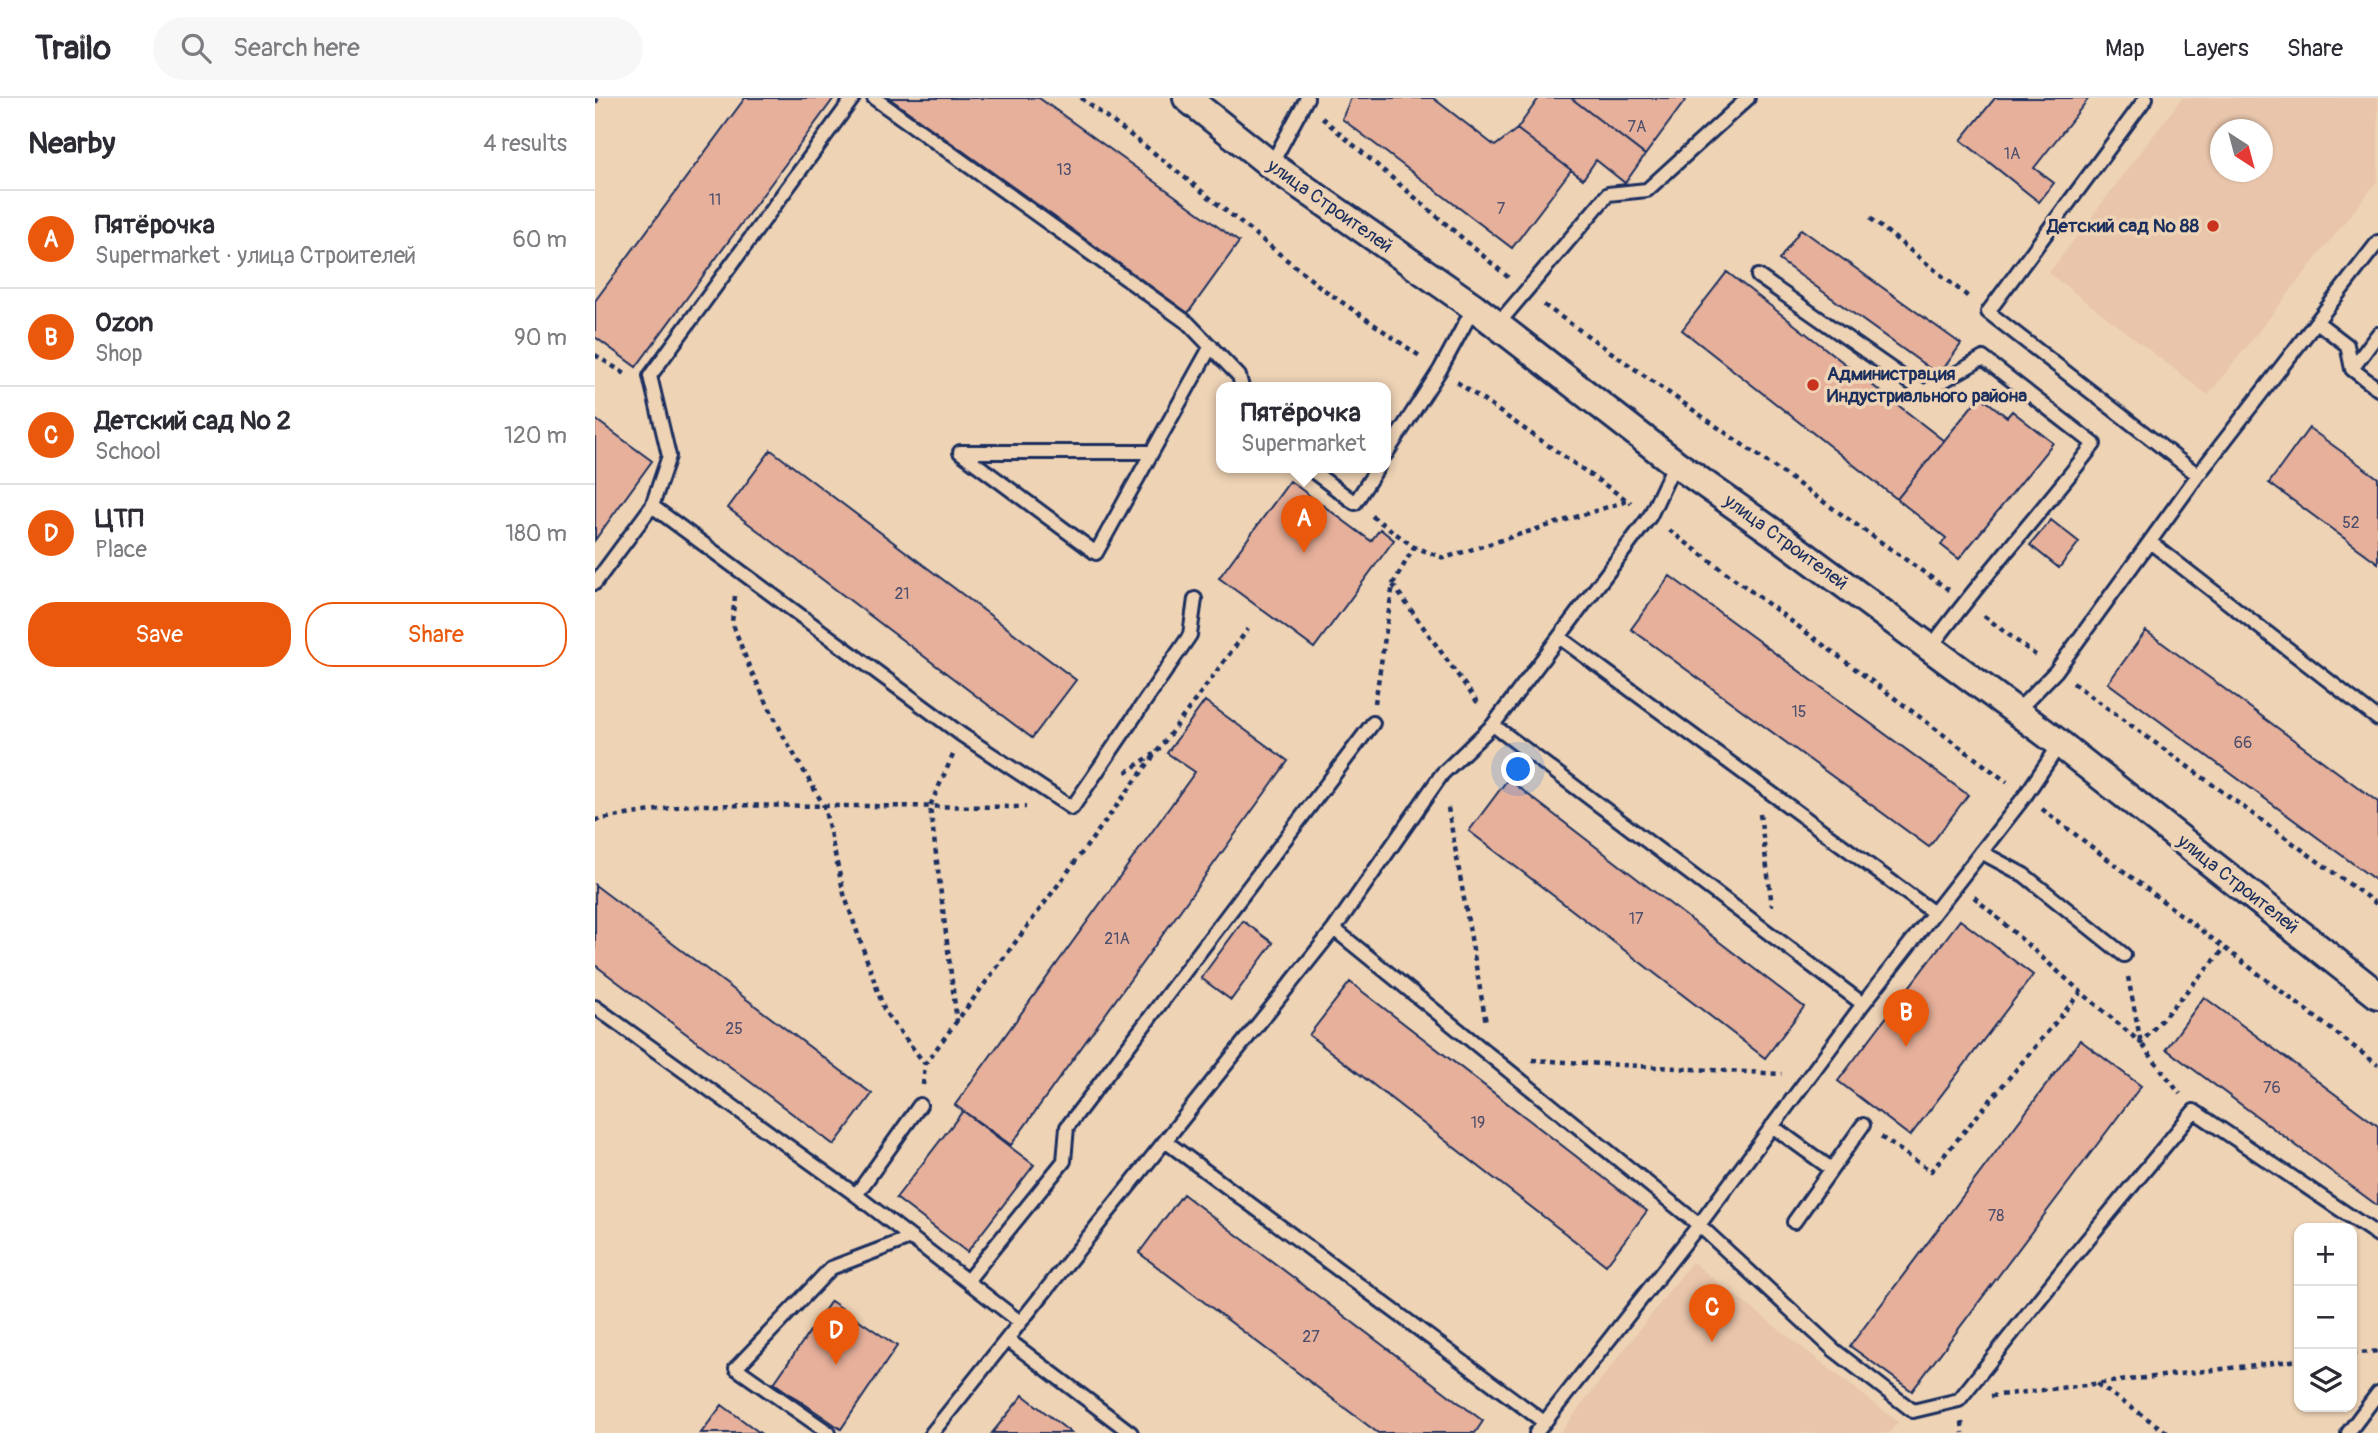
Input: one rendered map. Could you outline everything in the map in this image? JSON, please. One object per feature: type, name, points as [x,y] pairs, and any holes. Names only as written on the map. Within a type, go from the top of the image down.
[{"type":"street","name":"улица Строителей","points":[[1187,98],[1271,165],[1474,307],[1675,463],[1931,647],[2060,744],[2378,995]]},
{"type":"lane","points":[[595,583],[652,506],[669,456],[650,376],[853,98]]},
{"type":"lane","points":[[874,98],[1188,323],[1239,376],[1241,382]]},
{"type":"lane","points":[[1497,325],[1608,194],[1647,190],[1748,98]]},
{"type":"lane","points":[[2146,98],[1989,312],[2198,475]]},
{"type":"lane","points":[[1271,165],[1306,99]]},
{"type":"lane","points":[[2016,712],[2056,671],[2198,475],[2378,242]]},
{"type":"lane","points":[[1758,276],[1924,392],[1983,358],[2094,444],[2051,500],[1965,601],[1931,647]]},
{"type":"lane","points":[[1391,446],[1440,370],[1474,307]]},
{"type":"lane","points":[[2317,322],[2347,345],[2352,369],[2378,388]]},
{"type":"lane","points":[[2352,369],[2378,334]]},
{"type":"lane","points":[[1151,452],[960,452],[1096,553],[1211,346]]},
{"type":"lane","points":[[932,1433],[1334,929],[1442,774],[1493,725],[1650,516],[1675,463]]},
{"type":"lane","points":[[1315,473],[1355,503],[1374,473]]},
{"type":"lane","points":[[652,506],[962,734],[1072,807],[1190,635],[1195,599]]},
{"type":"lane","points":[[2150,542],[2378,719]]},
{"type":"lane","points":[[1559,637],[1934,913]]},
{"type":"lane","points":[[967,1281],[1064,1161],[1067,1127],[1373,723]]},
{"type":"lane","points":[[1493,725],[1863,1004]]},
{"type":"lane","points":[[1165,1141],[1540,1428],[1699,1225],[1863,1004],[2025,796],[2060,744]]},
{"type":"lane","points":[[1981,852],[2024,874],[2125,956]]},
{"type":"lane","points":[[1334,929],[1699,1225],[1834,1350],[1913,1411],[1959,1400],[2194,1111],[2378,1235]]},
{"type":"lane","points":[[595,1007],[856,1195],[1020,1322]]},
{"type":"lane","points":[[856,1195],[920,1105]]},
{"type":"lane","points":[[1794,1222],[1863,1125]]},
{"type":"lane","points":[[1772,1126],[1831,1168]]},
{"type":"lane","points":[[829,1433],[736,1368],[831,1268],[910,1238]]},
{"type":"lane","points":[[1007,1339],[1131,1433]]},
{"type":"lane","points":[[2348,1433],[2378,1393]]},
{"type":"path","points":[[595,103],[597,98]]},
{"type":"path","points":[[1081,98],[1153,152],[1323,289],[1650,516],[2025,796],[2378,1065]]},
{"type":"path","points":[[1306,99],[1328,124],[1525,292],[1965,601],[2056,671],[2378,905]]},
{"type":"path","points":[[1870,218],[1989,312]]},
{"type":"path","points":[[1355,503],[1414,547],[1444,558],[1627,500]]},
{"type":"path","points":[[1373,723],[1393,584],[1414,547]]},
{"type":"path","points":[[737,567],[732,622],[755,680],[824,806],[844,894],[885,1012],[925,1064]]},
{"type":"path","points":[[1393,584],[1493,725]]},
{"type":"path","points":[[920,1105],[925,1064],[1248,629]]},
{"type":"path","points":[[957,1022],[930,806],[962,734]]},
{"type":"path","points":[[1125,772],[1157,751]]},
{"type":"path","points":[[1442,774],[1493,1058],[1811,1075]]},
{"type":"path","points":[[1756,782],[1776,938]]},
{"type":"path","points":[[595,820],[689,805],[1072,807]]},
{"type":"path","points":[[1958,883],[2141,1043],[2194,1111]]},
{"type":"path","points":[[2141,1043],[2225,948]]},
{"type":"path","points":[[2125,956],[2141,1043]]},
{"type":"path","points":[[1863,1125],[1931,1171],[2081,992]]},
{"type":"path","points":[[2357,1353],[2378,1351]]},
{"type":"path","points":[[1959,1400],[2294,1361]]},
{"type":"path","points":[[2096,1383],[2168,1433]]},
{"type":"shaded area","name":"Детский сад № 88","points":[[2182,98],[2378,98],[2378,180],[2208,395],[2049,273]]},
{"type":"shaded area","points":[[1692,1262],[1898,1422],[1889,1433],[1560,1433]]},
{"type":"building","points":[[745,98],[834,98],[636,367],[595,337],[595,301]]},
{"type":"building","points":[[889,98],[1039,98],[1239,242],[1188,313]]},
{"type":"building","points":[[1351,98],[1433,98],[1495,146],[1517,129],[1571,170],[1512,248],[1342,119]]},
{"type":"building","points":[[1539,98],[1571,98],[1645,155],[1625,183],[1596,160],[1583,179],[1517,129]]},
{"type":"building","points":[[1571,98],[1687,98],[1645,155]]},
{"type":"building","points":[[1995,98],[2089,98],[2034,168],[2054,183],[2039,202],[1961,140]]},
{"type":"building","points":[[1801,229],[1961,344],[1939,375],[1779,260]]},
{"type":"building","name":"Администрация Индустриального района","points":[[1727,272],[1944,441],[1897,499],[1682,330]]},
{"type":"building","points":[[1980,396],[2007,417],[2012,411],[2053,443],[1959,559],[1941,545],[1946,538],[1897,499]]},
{"type":"building","points":[[595,419],[652,461],[595,540]]},
{"type":"building","points":[[2309,428],[2378,478],[2378,563],[2269,483]]},
{"type":"building","points":[[771,450],[1076,680],[1032,738],[728,508]]},
{"type":"building","points":[[1290,481],[1371,541],[1380,529],[1394,540],[1314,648],[1219,578]]},
{"type":"building","points":[[2051,520],[2079,542],[2059,568],[2030,545]]},
{"type":"building","points":[[1670,576],[1968,795],[1929,847],[1631,629]]},
{"type":"building","points":[[2146,631],[2378,802],[2378,882],[2108,683]]},
{"type":"building","points":[[1205,701],[1288,761],[1011,1145],[955,1105],[1195,772],[1167,753]]},
{"type":"building","points":[[1508,779],[1804,1007],[1765,1058],[1469,831]]},
{"type":"building","points":[[595,885],[872,1094],[834,1145],[595,965]]},
{"type":"building","points":[[1960,920],[2033,975],[1910,1136],[1838,1081]]},
{"type":"building","points":[[1243,921],[1273,943],[1231,1000],[1201,978]]},
{"type":"building","points":[[1350,982],[1647,1211],[1606,1265],[1309,1035]]},
{"type":"building","points":[[2204,997],[2378,1126],[2378,1206],[2166,1049]]},
{"type":"building","points":[[2080,1040],[2141,1086],[1912,1391],[1850,1346]]},
{"type":"building","points":[[963,1111],[1034,1165],[967,1252],[896,1198]]},
{"type":"building","points":[[1183,1194],[1483,1421],[1475,1433],[1378,1433],[1139,1253]]},
{"type":"building","points":[[831,1301],[897,1346],[841,1429],[774,1383]]},
{"type":"building","points":[[1023,1395],[1071,1433],[992,1433]]},
{"type":"building","points":[[722,1405],[760,1433],[701,1433]]},
{"type":"place","name":"Детский сад № 88","points":[[2213,226]]},
{"type":"place","name":"Администрация Индустриального района","points":[[1813,385]]},
{"type":"place","name":"Пятёрочка","points":[[1304,553]]},
{"type":"place","name":"Ozon","points":[[1906,1047]]},
{"type":"place","name":"Детский сад № 2","points":[[1712,1342]]},
{"type":"place","name":"ЦТП","points":[[836,1365]]}]
